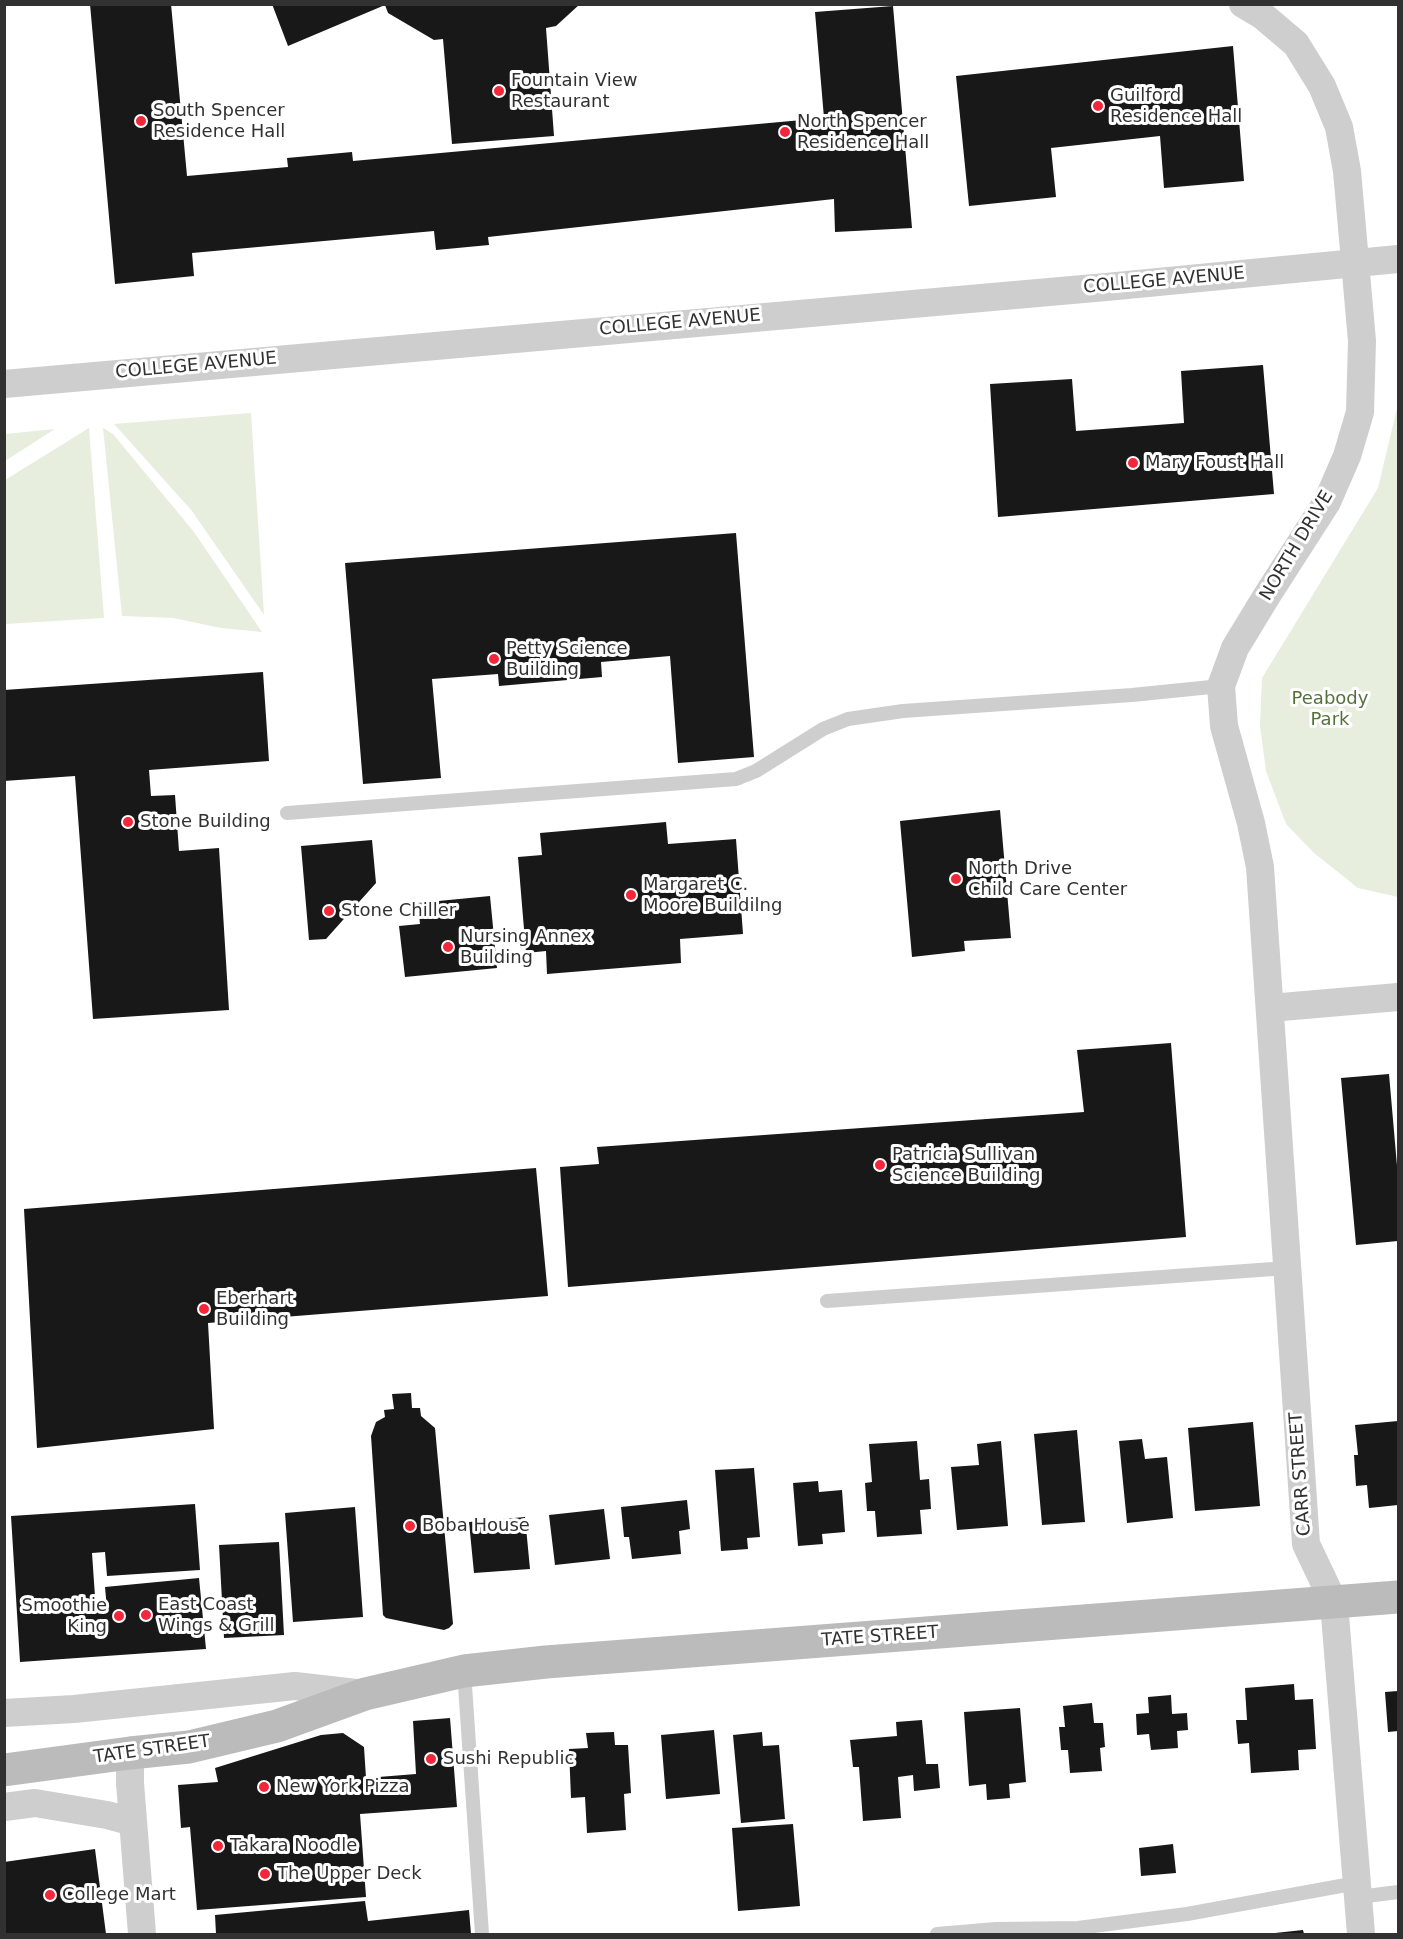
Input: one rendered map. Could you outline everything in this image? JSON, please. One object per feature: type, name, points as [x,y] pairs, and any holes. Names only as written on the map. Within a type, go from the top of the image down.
[{"type":"street","name":"NORTH DRIVE","points":[[1243,4],[1263,16],[1296,44],[1322,86],[1339,127],[1347,171],[1362,341],[1360,412],[1347,456],[1327,502],[1236,648],[1221,686],[1224,726],[1251,823],[1260,867],[1270,1008]]},
{"type":"street","name":"COLLEGE AVENUE","points":[[4,384],[1106,287],[1398,258]]},
{"type":"street","points":[[1270,1008],[1398,997]]},
{"type":"street","name":"CARR STREET","points":[[1270,1008],[1273,1087],[1306,1544],[1334,1603],[1361,1935]]},
{"type":"street","name":"TATE STREET","points":[[4,1770],[130,1753],[189,1748],[277,1726],[365,1694],[464,1671],[546,1662],[1398,1597]]},
{"type":"street","name":"TATE STREET","points":[[4,1713],[74,1709],[295,1686],[365,1694]]},
{"type":"street","points":[[130,1753],[142,1935]]},
{"type":"street","points":[[4,1807],[36,1803],[107,1815],[133,1822]]},
{"type":"lane","points":[[287,813],[736,779],[756,771],[823,729],[848,718],[903,711],[1132,695],[1221,686]]},
{"type":"lane","points":[[827,1301],[1287,1268]]},
{"type":"lane","points":[[464,1671],[482,1935]]},
{"type":"lane","points":[[937,1935],[996,1929],[1078,1928],[1358,1890],[1398,1892]]},
{"type":"green space","name":"Peabody Park","points":[[1398,404],[1398,897],[1358,888],[1314,853],[1286,824],[1266,771],[1260,726],[1262,678],[1378,488]]},
{"type":"green space","points":[[251,413],[264,615],[192,511],[114,424]]},
{"type":"green space","points":[[89,428],[104,618],[5,624],[5,480]]},
{"type":"green space","points":[[103,428],[113,434],[194,532],[262,632],[221,628],[173,618],[122,616]]},
{"type":"green space","points":[[55,429],[5,461],[5,434]]},
{"type":"building","points":[[90,4],[171,4],[187,176],[288,167],[287,158],[352,152],[353,161],[824,118],[815,12],[893,6],[912,228],[835,232],[834,199],[488,237],[489,245],[436,250],[434,231],[192,253],[194,276],[115,284]]},
{"type":"building","name":"Fountain View Restaurant","points":[[272,4],[580,4],[556,26],[546,28],[554,136],[452,144],[443,39],[434,40],[388,13],[385,5],[288,46]]},
{"type":"building","name":"Guilford Residence Hall","points":[[1233,46],[1244,181],[1164,188],[1160,136],[1051,148],[1056,197],[969,206],[956,76]]},
{"type":"building","name":"Mary Foust Hall","points":[[1263,365],[1274,494],[998,517],[990,384],[1072,379],[1076,431],[1184,423],[1181,371]]},
{"type":"building","name":"Petty Science Building","points":[[736,533],[754,757],[678,763],[670,656],[601,662],[602,677],[499,686],[498,674],[432,679],[441,778],[363,784],[345,563]]},
{"type":"building","name":"Stone Building","points":[[263,672],[269,761],[149,770],[151,796],[175,795],[179,851],[219,848],[229,1010],[93,1019],[75,776],[4,781],[4,690]]},
{"type":"building","name":"North Drive Child Care Center","points":[[1000,810],[1011,938],[964,941],[965,951],[912,957],[900,821]]},
{"type":"building","name":"Margaret C. Moore Buildilng","points":[[666,822],[668,844],[736,839],[743,934],[680,939],[681,963],[547,974],[546,951],[526,953],[518,857],[542,855],[540,833]]},
{"type":"building","name":"Stone Chiller","points":[[372,840],[376,883],[326,939],[309,940],[301,846]]},
{"type":"building","name":"Nursing Annex Building","points":[[490,896],[497,968],[405,977],[399,926],[420,924],[418,903]]},
{"type":"building","name":"Patricia Sullivan Science Building","points":[[1171,1043],[1186,1237],[568,1287],[560,1167],[599,1164],[597,1147],[1084,1112],[1077,1050]]},
{"type":"building","points":[[1389,1074],[1398,1177],[1398,1241],[1356,1245],[1341,1078]]},
{"type":"building","name":"Eberhart Building","points":[[536,1168],[548,1296],[208,1323],[214,1429],[37,1448],[24,1209]]},
{"type":"building","name":"Boba House","points":[[411,1393],[412,1408],[420,1408],[421,1416],[435,1428],[453,1624],[444,1630],[386,1618],[383,1615],[371,1436],[376,1422],[385,1417],[384,1410],[394,1409],[392,1394]]},
{"type":"building","points":[[1398,1421],[1398,1505],[1369,1508],[1367,1485],[1356,1486],[1354,1455],[1358,1455],[1355,1425]]},
{"type":"building","points":[[1253,1422],[1260,1506],[1195,1511],[1188,1428]]},
{"type":"building","points":[[1077,1430],[1085,1522],[1042,1525],[1034,1434]]},
{"type":"building","points":[[1142,1439],[1145,1459],[1167,1457],[1173,1518],[1127,1523],[1119,1441]]},
{"type":"building","points":[[917,1441],[920,1480],[929,1479],[931,1509],[920,1510],[922,1534],[877,1537],[875,1511],[867,1511],[865,1483],[872,1482],[869,1444]]},
{"type":"building","points":[[1001,1441],[1008,1526],[957,1530],[951,1467],[979,1465],[977,1444]]},
{"type":"building","points":[[754,1468],[760,1537],[747,1538],[748,1549],[721,1551],[715,1470]]},
{"type":"building","points":[[818,1481],[819,1492],[842,1490],[845,1532],[822,1534],[823,1544],[798,1546],[793,1483]]},
{"type":"building","points":[[687,1500],[690,1529],[679,1531],[681,1554],[632,1559],[629,1537],[624,1537],[621,1507]]},
{"type":"building","points":[[195,1504],[200,1570],[107,1576],[105,1552],[92,1553],[96,1611],[107,1609],[105,1587],[199,1578],[206,1649],[20,1662],[11,1516]]},
{"type":"building","points":[[355,1507],[363,1617],[293,1622],[285,1513]]},
{"type":"building","points":[[604,1509],[610,1559],[555,1565],[549,1515]]},
{"type":"building","points":[[525,1517],[530,1569],[474,1573],[469,1522]]},
{"type":"building","points":[[279,1542],[284,1635],[224,1638],[219,1545]]},
{"type":"building","points":[[1294,1684],[1295,1700],[1313,1699],[1316,1749],[1298,1750],[1299,1770],[1251,1773],[1249,1743],[1238,1744],[1236,1720],[1247,1720],[1245,1688]]},
{"type":"building","points":[[1398,1691],[1398,1731],[1388,1732],[1385,1692]]},
{"type":"building","points":[[1171,1695],[1172,1714],[1187,1713],[1188,1730],[1177,1731],[1178,1748],[1151,1750],[1149,1734],[1137,1735],[1136,1714],[1149,1713],[1148,1697]]},
{"type":"building","points":[[1092,1703],[1094,1723],[1103,1723],[1105,1747],[1100,1748],[1102,1771],[1070,1773],[1068,1750],[1061,1750],[1059,1727],[1065,1727],[1063,1706]]},
{"type":"building","points":[[1020,1708],[1026,1782],[1009,1784],[1010,1798],[987,1800],[986,1784],[969,1786],[964,1712]]},
{"type":"building","points":[[450,1718],[457,1807],[360,1814],[366,1897],[197,1910],[190,1827],[181,1828],[178,1785],[218,1782],[215,1768],[321,1735],[343,1733],[364,1747],[366,1778],[416,1774],[413,1721]]},
{"type":"building","points":[[922,1720],[926,1764],[938,1764],[940,1788],[914,1791],[913,1775],[898,1777],[901,1818],[863,1821],[859,1767],[853,1767],[850,1740],[897,1736],[896,1722]]},
{"type":"building","points":[[714,1730],[720,1794],[666,1799],[661,1735]]},
{"type":"building","points":[[614,1732],[615,1745],[628,1745],[631,1793],[624,1794],[626,1830],[587,1833],[585,1797],[571,1798],[569,1749],[588,1748],[586,1733]]},
{"type":"building","points":[[762,1732],[763,1746],[779,1745],[785,1819],[741,1823],[733,1735]]},
{"type":"building","points":[[793,1824],[800,1906],[738,1911],[732,1828]]},
{"type":"building","points":[[1173,1844],[1176,1873],[1141,1876],[1139,1848]]},
{"type":"building","points":[[95,1849],[106,1934],[4,1934],[4,1862]]},
{"type":"building","points":[[365,1901],[368,1921],[469,1910],[471,1934],[216,1934],[215,1915]]},
{"type":"building","points":[[1303,1930],[1304,1934],[1275,1934],[1275,1933]]},
{"type":"place","name":"Fountain View Restaurant","points":[[499,91]]},
{"type":"place","name":"Guilford Residence Hall","points":[[1098,106]]},
{"type":"place","name":"South Spencer Residence Hall","points":[[141,121]]},
{"type":"place","name":"North Spencer Residence Hall","points":[[785,132]]},
{"type":"place","name":"Mary Foust Hall","points":[[1133,463]]},
{"type":"place","name":"Petty Science Building","points":[[494,659]]},
{"type":"place","name":"Stone Building","points":[[128,822]]},
{"type":"place","name":"North Drive Child Care Center","points":[[956,879]]},
{"type":"place","name":"Margaret C. Moore Buildilng","points":[[631,895]]},
{"type":"place","name":"Stone Chiller","points":[[329,911]]},
{"type":"place","name":"Nursing Annex Building","points":[[448,947]]},
{"type":"place","name":"Patricia Sullivan Science Building","points":[[880,1165]]},
{"type":"place","name":"Eberhart Building","points":[[204,1309]]},
{"type":"place","name":"Boba House","points":[[410,1526]]},
{"type":"place","name":"East Coast Wings & Grill","points":[[146,1615]]},
{"type":"place","name":"Smoothie King","points":[[119,1616]]},
{"type":"place","name":"Sushi Republic","points":[[431,1759]]},
{"type":"place","name":"New York Pizza","points":[[264,1787]]},
{"type":"place","name":"Takara Noodle","points":[[218,1846]]},
{"type":"place","name":"The Upper Deck","points":[[265,1874]]},
{"type":"place","name":"College Mart","points":[[50,1895]]}]
